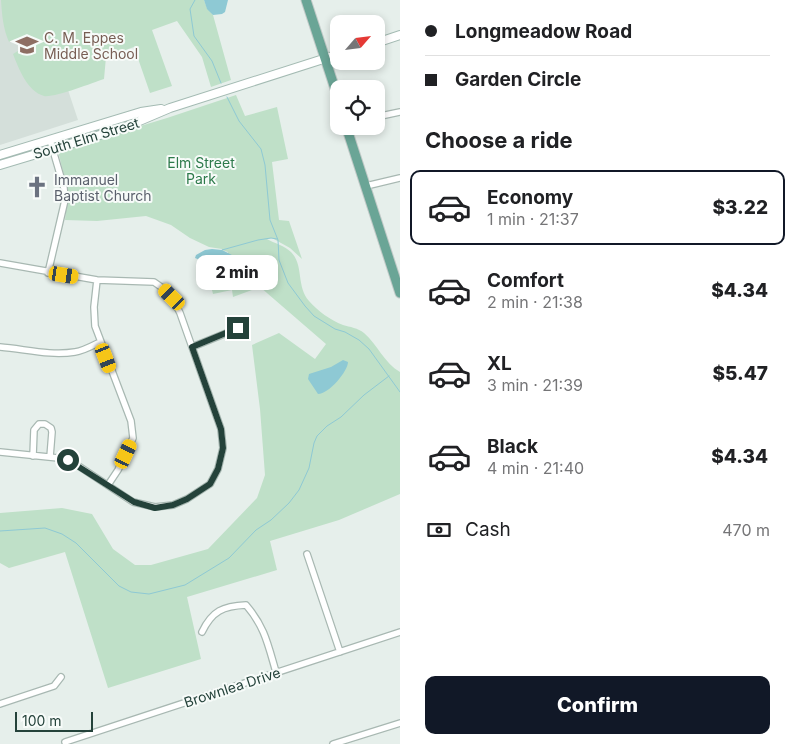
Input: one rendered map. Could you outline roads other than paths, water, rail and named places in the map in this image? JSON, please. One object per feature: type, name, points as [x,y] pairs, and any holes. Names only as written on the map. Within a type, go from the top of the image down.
[{"type":"main road","points":[[306,0],[333,80]]},
{"type":"main road","points":[[349,135],[400,293]]},
{"type":"street","points":[[385,39],[400,35]]},
{"type":"street","name":"South Elm Street","points":[[3,164],[123,128],[170,108],[330,57]]},
{"type":"street","name":"South Elm Street","points":[[2,155],[141,112],[170,108]]},
{"type":"street","points":[[141,112],[144,120]]},
{"type":"street","points":[[385,115],[400,112]]},
{"type":"street","points":[[121,118],[123,128]]},
{"type":"street","points":[[48,273],[66,200],[50,140]]},
{"type":"street","points":[[2,155],[3,164]]},
{"type":"street","points":[[366,186],[400,178]]},
{"type":"street","points":[[0,263],[48,273],[97,280],[154,282],[164,288],[172,297],[180,313],[221,429],[223,448],[218,469],[210,484],[187,499],[173,505],[155,508],[134,502],[68,460],[0,452]]},
{"type":"street","points":[[97,280],[94,307],[95,326],[131,421],[133,438],[118,470],[108,485]]},
{"type":"street","points":[[192,347],[238,328]]},
{"type":"street","points":[[0,347],[53,354],[76,352],[100,342]]},
{"type":"street","points":[[33,456],[34,430],[39,424],[45,424],[51,428],[50,457]]},
{"type":"street","points":[[307,554],[340,652]]},
{"type":"street","points":[[202,632],[207,620],[218,610],[232,605],[246,605],[258,618],[263,629],[276,672]]},
{"type":"street","name":"Brownlea Drive","points":[[65,742],[400,632]]},
{"type":"street","points":[[0,704],[54,686],[61,677]]},
{"type":"street","points":[[333,744],[399,725]]},
{"type":"water","points":[[204,0],[228,0],[225,12],[213,15],[207,9]]},
{"type":"water","points":[[205,250],[222,250],[234,256],[235,261],[215,264],[195,258],[196,255]]},
{"type":"water","points":[[343,360],[348,362],[345,371],[332,386],[318,394],[308,379],[309,374],[331,367]]},
{"type":"waterway","points":[[195,0],[190,9],[194,36],[212,61],[221,83]]},
{"type":"waterway","points":[[227,97],[239,121],[261,149],[265,165],[270,220],[278,240],[279,260],[288,283],[314,316],[335,329],[359,340],[369,349],[400,392]]},
{"type":"waterway","points":[[222,250],[258,240],[277,239]]},
{"type":"waterway","points":[[0,531],[45,528],[62,534],[76,543],[119,586],[131,592],[149,594],[185,585],[229,558],[256,530],[271,520],[289,503],[299,490],[309,468],[317,436],[389,376]]},
{"type":"place","name":"C. M. Eppes Middle School","points":[[27,45]]},
{"type":"place","name":"Immanuel Baptist Church","points":[[37,187]]},
{"type":"park label","name":"Elm Street Park","points":[[201,170]]}]
